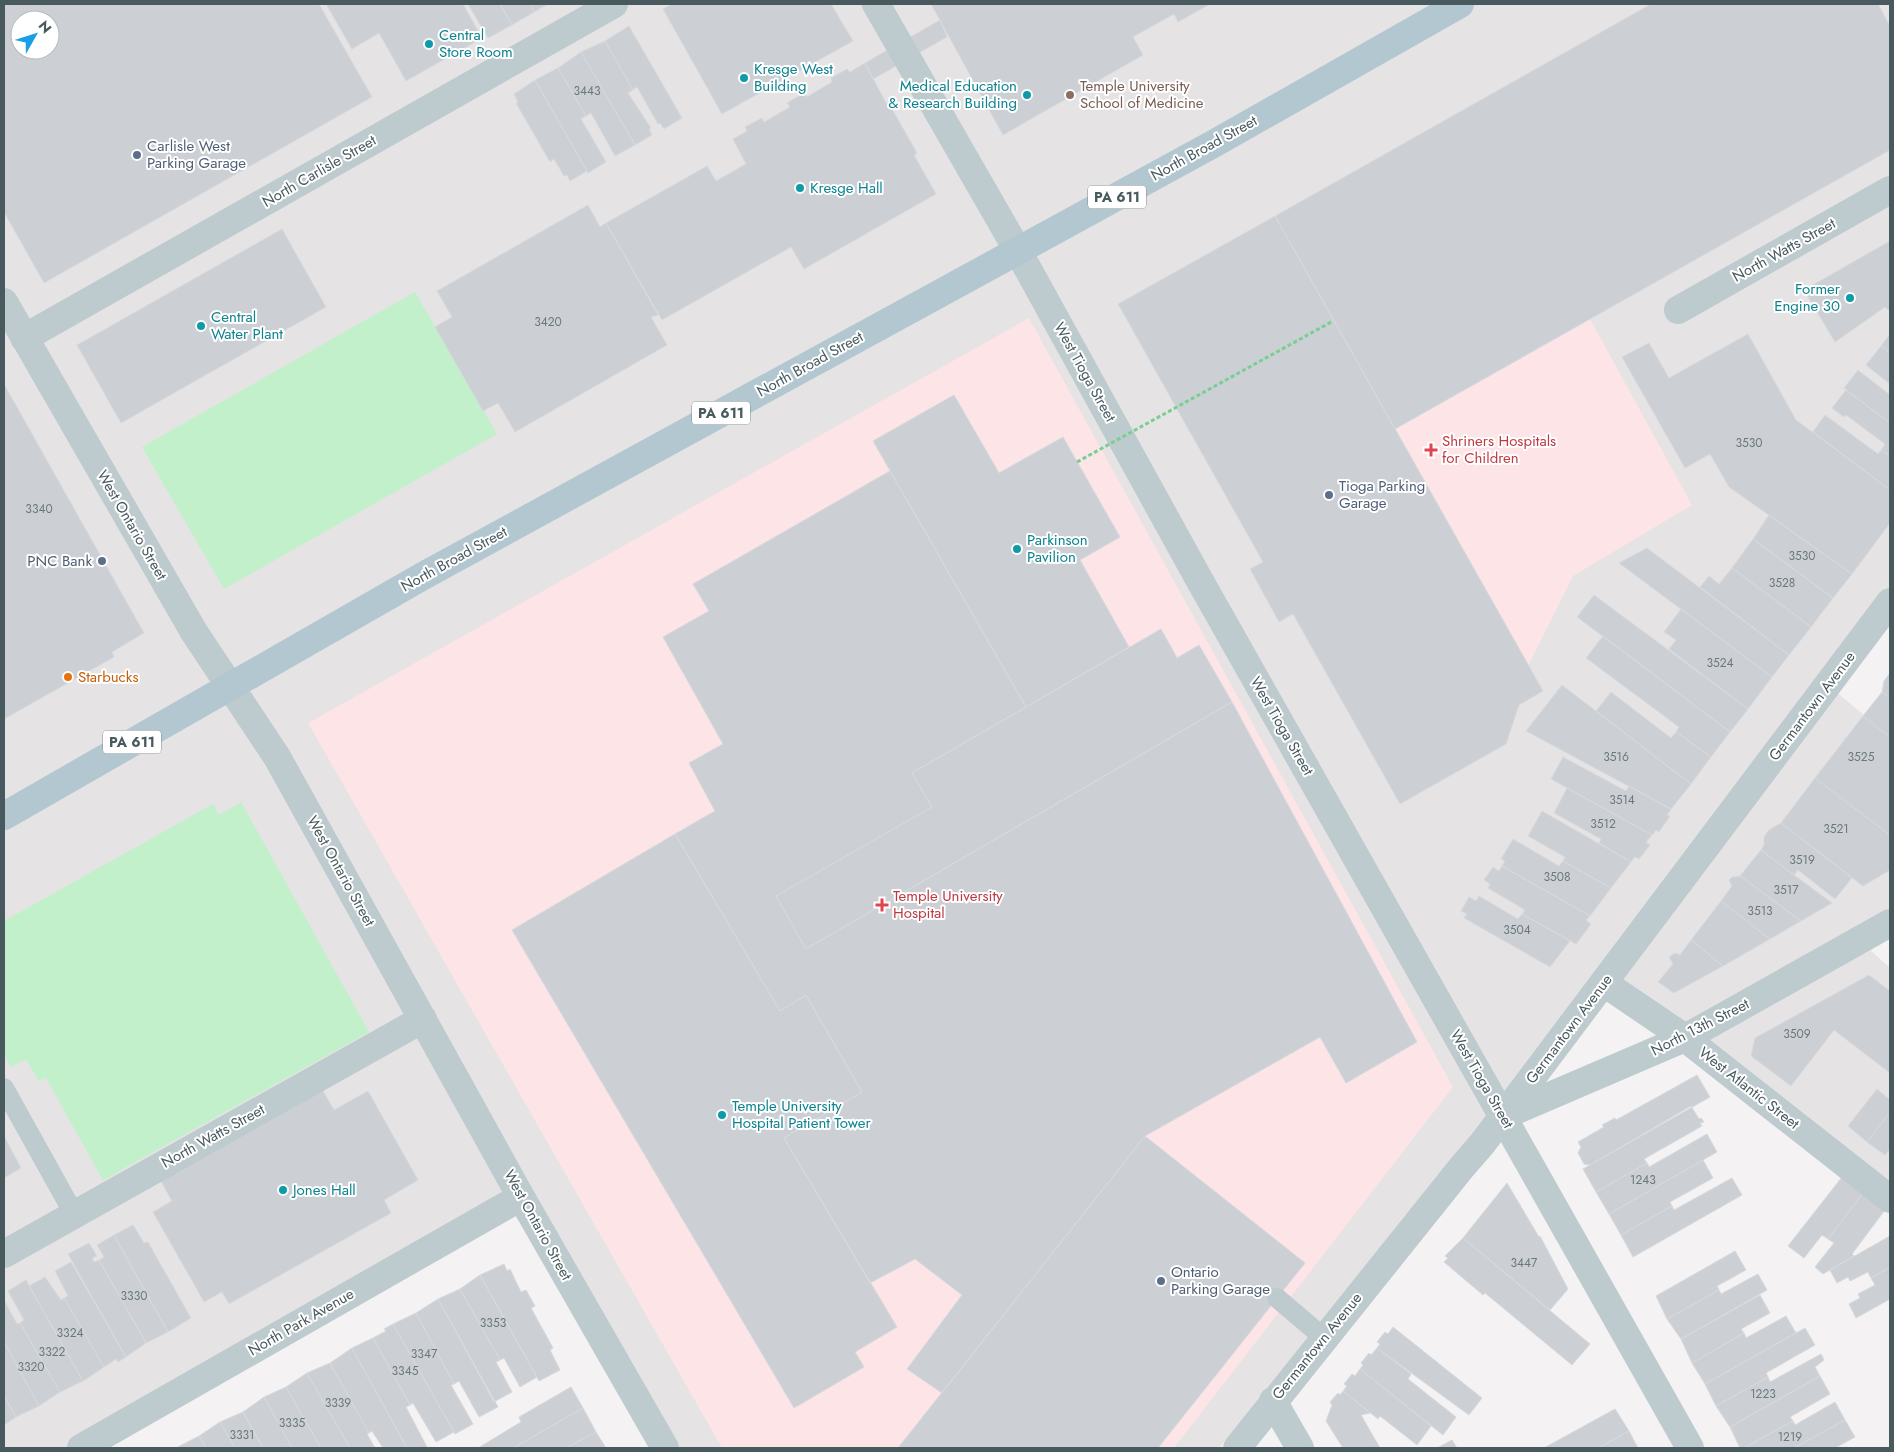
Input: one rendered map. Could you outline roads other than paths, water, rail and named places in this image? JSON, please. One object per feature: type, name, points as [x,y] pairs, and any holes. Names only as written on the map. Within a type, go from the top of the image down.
[{"type":"main road","name":"North Broad Street","points":[[4,816],[423,576],[1215,143],[1460,4]]},
{"type":"street","name":"North Carlisle Street","points":[[24,338],[614,4]]},
{"type":"street","name":"West Tioga Street","points":[[876,4],[1018,250],[1200,581],[1690,1448]]},
{"type":"street","name":"North Watts Street","points":[[1678,310],[1890,190]]},
{"type":"street","name":"West Ontario Street","points":[[4,302],[194,632],[277,757],[521,1197],[665,1448]]},
{"type":"street","name":"Germantown Avenue","points":[[1237,1448],[1482,1144],[1890,602]]},
{"type":"street","name":"North 13th Street","points":[[1503,1116],[1686,1038],[1890,923]]},
{"type":"street","name":"West Atlantic Street","points":[[1604,983],[1686,1038],[1890,1199]]},
{"type":"street","name":"North Watts Street","points":[[4,1254],[423,1019]]},
{"type":"street","name":"North Park Avenue","points":[[82,1448],[521,1197]]},
{"type":"street","points":[[1273,1401],[1300,1448]]},
{"type":"lane","points":[[4,1088],[74,1214]]},
{"type":"lane","points":[[1277,1298],[1324,1338]]},
{"type":"place","name":"Central Store Room","points":[[429,44]]},
{"type":"place","name":"Kresge West Building","points":[[744,78]]},
{"type":"place","name":"Medical Education & Research Building","points":[[1027,95]]},
{"type":"place","name":"Temple University School of Medicine","points":[[1070,95]]},
{"type":"place","name":"Carlisle West Parking Garage","points":[[137,155]]},
{"type":"place","name":"Kresge Hall","points":[[800,188]]},
{"type":"place","name":"Former Engine 30","points":[[1850,298]]},
{"type":"place","name":"Central Water Plant","points":[[201,326]]},
{"type":"place","name":"Shriners Hospitals for Children","points":[[1431,450]]},
{"type":"place","name":"Tioga Parking Garage","points":[[1329,495]]},
{"type":"place","name":"Parkinson Pavilion","points":[[1017,549]]},
{"type":"place","name":"PNC Bank","points":[[102,561]]},
{"type":"place","name":"Starbucks","points":[[68,677]]},
{"type":"place","name":"Temple University Hospital","points":[[882,905]]},
{"type":"place","name":"Temple University Hospital Patient Tower","points":[[722,1115]]},
{"type":"place","name":"Jones Hall","points":[[283,1190]]},
{"type":"place","name":"Ontario Parking Garage","points":[[1161,1281]]}]
